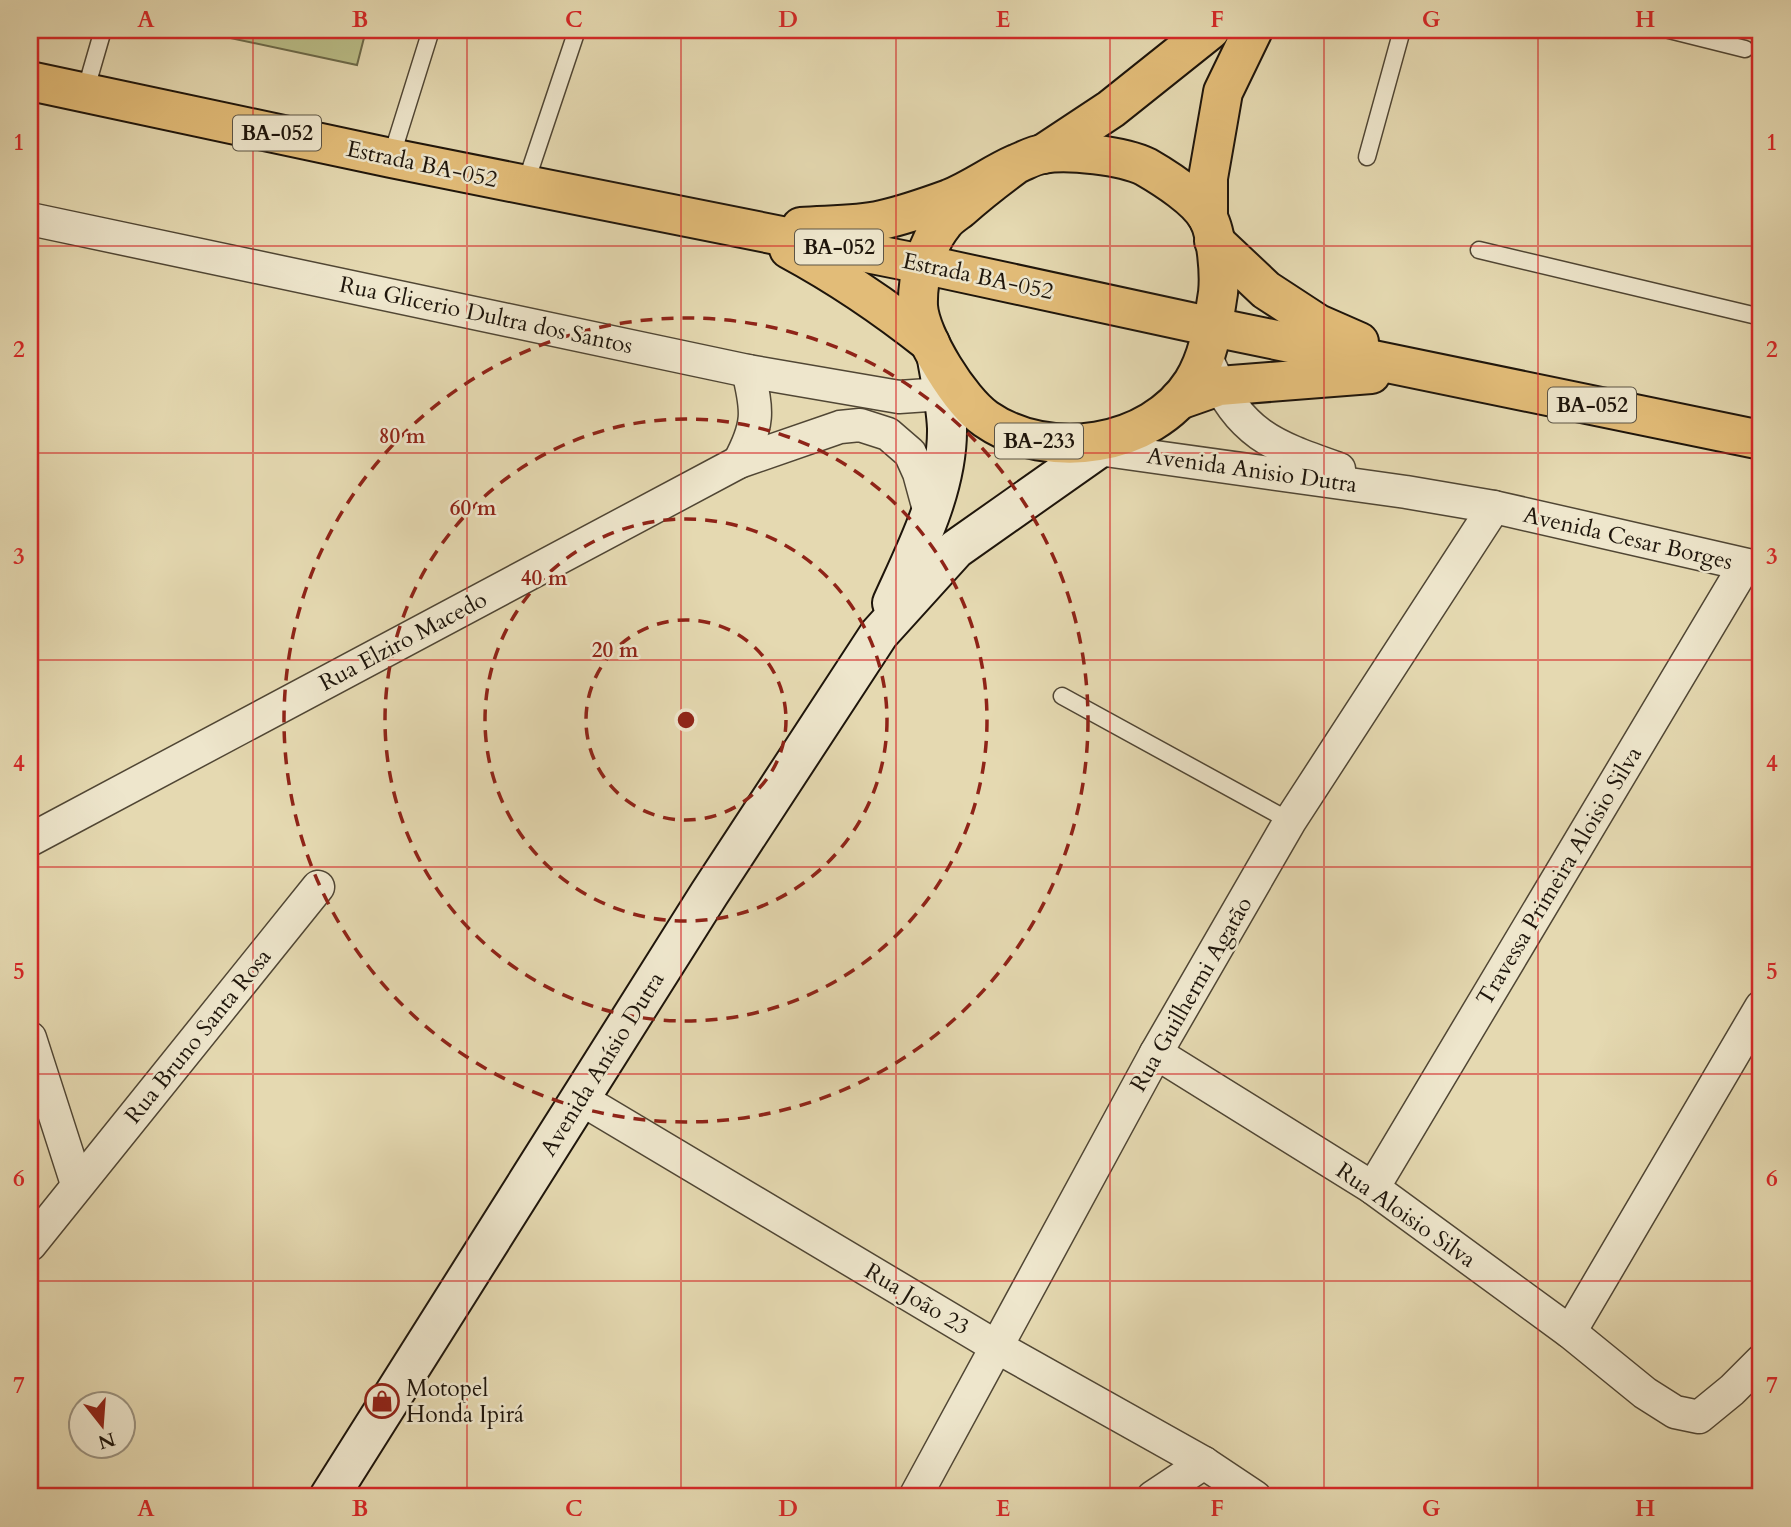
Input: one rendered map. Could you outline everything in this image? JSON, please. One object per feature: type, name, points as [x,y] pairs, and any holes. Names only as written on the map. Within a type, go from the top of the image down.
[{"type":"main road","name":"BA-233","points":[[1210,30],[1111,108],[1029,159],[943,224],[922,264],[918,308],[937,365],[984,418],[1016,435],[1048,443],[1088,443],[1133,432],[1158,419],[1179,400],[1213,357]]},
{"type":"main road","points":[[1253,30],[1223,92],[1208,178],[1211,229],[1219,284],[1213,357],[1422,371]]},
{"type":"main road","name":"Estrada BA-052","points":[[30,80],[391,158],[922,264],[1213,357],[1422,371],[1761,440]]},
{"type":"main road","points":[[757,231],[880,220],[950,199],[1029,159],[1101,154],[1142,165],[1179,187],[1211,229],[1266,290],[1318,324],[1422,371]]},
{"type":"main road","points":[[757,231],[830,271],[894,314],[937,365],[947,430],[943,463],[930,517],[879,634]]},
{"type":"main road","points":[[879,634],[956,549],[1098,449],[1133,432]]},
{"type":"main road","name":"Avenida Anísio Dutra","points":[[329,1497],[709,894],[879,634]]},
{"type":"street","name":"Rua Glicerio Dultra dos Santos","points":[[30,219],[748,371],[899,397],[937,365]]},
{"type":"street","name":"Avenida Anisio Dutra","points":[[1213,357],[1230,406],[1245,423],[1280,448],[1406,492]]},
{"type":"street","points":[[739,462],[756,422],[748,371]]},
{"type":"street","name":"Rua Elziro Macedo","points":[[30,840],[739,462],[840,427],[860,425],[888,434],[910,453],[919,473],[930,517]]},
{"type":"street","name":"Avenida Anisio Dutra","points":[[1098,449],[1494,507]]},
{"type":"street","name":"Avenida Cesar Borges","points":[[1494,507],[1753,566]]},
{"type":"street","name":"Rua Guilhermi Agatão","points":[[915,1497],[1156,1053],[1290,821],[1494,507]]},
{"type":"street","name":"Travessa Primeira Aloisio Silva","points":[[1373,1188],[1753,566]]},
{"type":"street","name":"Rua Bruno Santa Rosa","points":[[30,1245],[318,887]]},
{"type":"street","points":[[1570,1332],[1761,1007]]},
{"type":"street","points":[[30,1038],[78,1184]]},
{"type":"street","name":"Rua Aloisio Silva","points":[[1156,1053],[1373,1188],[1570,1332],[1645,1393],[1675,1412],[1699,1417],[1761,1361]]},
{"type":"street","name":"Rua João 23","points":[[581,1099],[997,1347],[1204,1464],[1255,1497]]},
{"type":"street","points":[[1153,1497],[1204,1464]]},
{"type":"lane","points":[[85,92],[103,30]]},
{"type":"lane","points":[[391,158],[431,30]]},
{"type":"lane","points":[[525,185],[577,30]]},
{"type":"lane","points":[[1367,158],[1402,30]]},
{"type":"lane","points":[[1669,30],[1745,49]]},
{"type":"lane","points":[[1479,250],[1761,317]]},
{"type":"lane","points":[[1062,696],[1290,821]]},
{"type":"green space","points":[[193,30],[366,30],[357,65]]},
{"type":"place","name":"Motopel Honda Ipirá","points":[[382,1401]]}]
